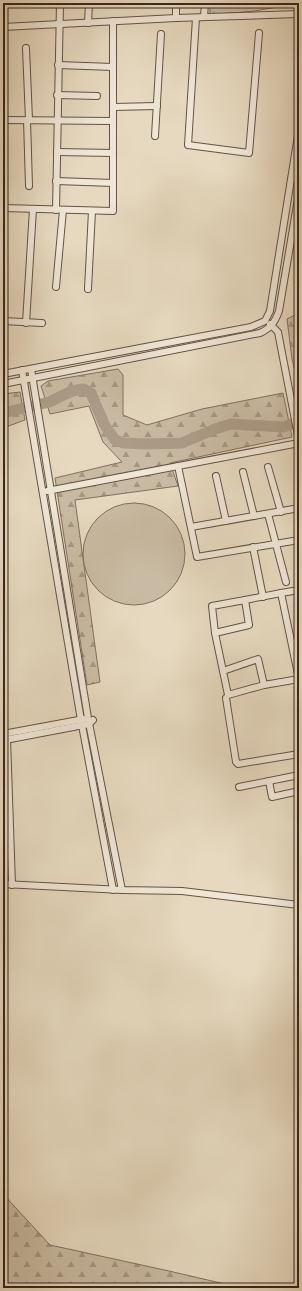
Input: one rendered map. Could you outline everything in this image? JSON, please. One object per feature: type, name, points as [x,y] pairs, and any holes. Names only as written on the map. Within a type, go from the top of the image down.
[{"type":"street","points":[[3,15],[4,3]]},
{"type":"street","points":[[56,210],[58,25],[60,3]]},
{"type":"street","points":[[88,23],[89,3]]},
{"type":"street","points":[[176,3],[176,18]]},
{"type":"street","points":[[204,17],[205,3]]},
{"type":"street","points":[[3,27],[176,18],[299,14]]},
{"type":"street","points":[[196,18],[188,145],[249,153],[259,33]]},
{"type":"street","points":[[3,222],[3,208],[113,211],[113,21]]},
{"type":"street","points":[[155,136],[158,106],[161,34]]},
{"type":"street","points":[[26,48],[29,186]]},
{"type":"street","points":[[58,65],[113,67]]},
{"type":"street","points":[[57,95],[97,96]]},
{"type":"street","points":[[113,107],[158,106]]},
{"type":"street","points":[[3,120],[113,121]]},
{"type":"street","points":[[3,374],[251,327],[265,321],[270,311],[299,129]]},
{"type":"street","points":[[57,152],[113,153]]},
{"type":"street","points":[[56,181],[113,182]]},
{"type":"street","points":[[3,384],[260,333],[267,330],[272,326],[279,311],[299,193]]},
{"type":"street","points":[[26,322],[33,209]]},
{"type":"street","points":[[56,287],[63,210]]},
{"type":"street","points":[[88,289],[92,211]]},
{"type":"street","points":[[3,321],[42,323]]},
{"type":"street","points":[[43,491],[178,466],[299,440],[278,332],[265,321]]},
{"type":"street","points":[[31,369],[89,721],[122,890]]},
{"type":"street","points":[[22,370],[81,722],[113,890]]},
{"type":"street","points":[[178,466],[197,557],[299,540]]},
{"type":"street","points":[[268,467],[281,512]]},
{"type":"street","points":[[243,472],[254,516]]},
{"type":"street","points":[[216,476],[226,521]]},
{"type":"street","points":[[191,527],[299,508]]},
{"type":"street","points":[[268,514],[286,582]]},
{"type":"street","points":[[252,548],[263,597]]},
{"type":"street","points":[[281,593],[299,679],[264,685],[228,695],[215,632],[212,606],[263,597],[281,593],[299,590]]},
{"type":"street","points":[[215,632],[249,625],[245,600]]},
{"type":"street","points":[[223,671],[258,659],[264,685]]},
{"type":"street","points":[[226,698],[236,762],[238,764],[299,754]]},
{"type":"street","points":[[3,734],[89,721]]},
{"type":"street","points":[[12,885],[5,740],[81,722]]},
{"type":"street","points":[[239,787],[299,775]]},
{"type":"street","points":[[269,781],[272,797],[299,792]]},
{"type":"street","points":[[3,884],[113,890],[182,891],[299,906]]},
{"type":"green space","points":[[222,3],[299,3],[255,11],[210,15],[210,6],[222,6]]},
{"type":"green space","points":[[299,313],[299,388],[292,359],[287,319]]},
{"type":"green space","points":[[118,369],[123,375],[123,415],[147,425],[202,409],[283,393],[292,437],[170,463],[178,486],[75,500],[100,682],[87,685],[55,478],[122,462],[103,442],[89,406],[50,414],[41,386],[48,381]]},
{"type":"green space","points":[[20,392],[25,420],[3,428],[3,394]]},
{"type":"green space","points":[[134,503],[153,507],[170,518],[181,535],[185,554],[181,573],[170,590],[153,601],[134,605],[115,601],[98,590],[87,573],[83,554],[87,535],[98,518],[115,507]]},
{"type":"green space","points":[[299,1136],[299,1183],[297,1181],[296,1139]]},
{"type":"green space","points":[[3,1194],[50,1245],[242,1288],[3,1288]]},
{"type":"waterway","points":[[3,413],[49,402],[72,391],[83,389],[91,393],[104,424],[115,440],[124,443],[147,444],[182,443],[231,424],[284,427],[299,421]]}]
